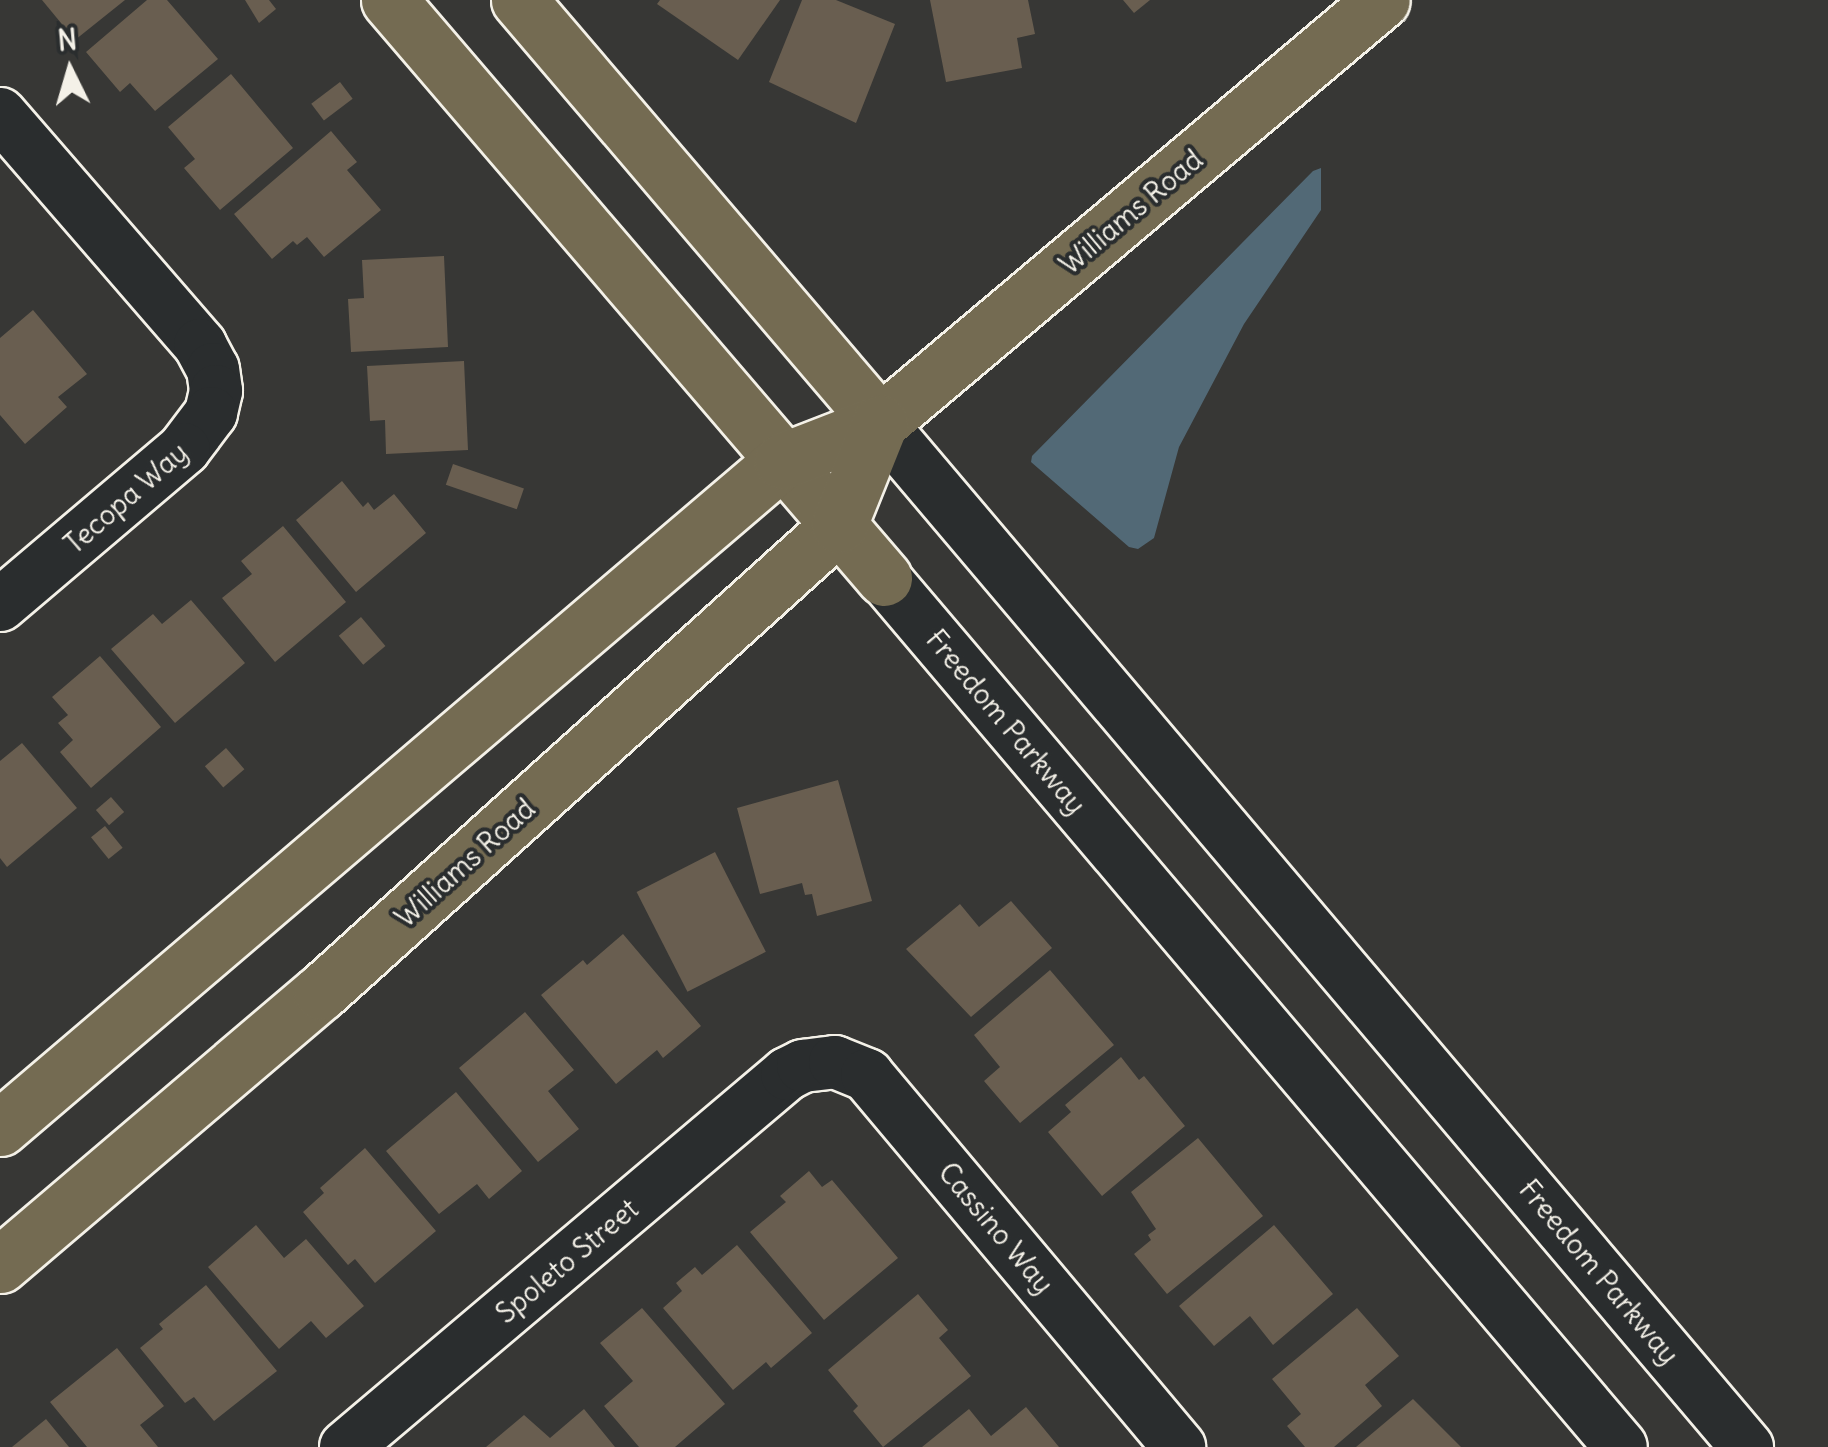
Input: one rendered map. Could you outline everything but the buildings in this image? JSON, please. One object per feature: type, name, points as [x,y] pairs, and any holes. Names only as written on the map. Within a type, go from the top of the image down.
[{"type":"main road","name":"Freedom Parkway","points":[[390,0],[884,578]]},
{"type":"main road","name":"Freedom Parkway","points":[[518,0],[880,423]]},
{"type":"main road","name":"Williams Road","points":[[0,1128],[782,461],[880,423],[1382,0]]},
{"type":"main road","name":"Williams Road","points":[[0,1264],[321,992],[839,525],[880,423]]},
{"type":"street","name":"Tecopa Way","points":[[0,114],[206,357],[216,391],[211,413],[184,449],[0,605]]},
{"type":"street","name":"Freedom Parkway","points":[[880,423],[1747,1447]]},
{"type":"street","name":"Freedom Parkway","points":[[884,578],[1621,1447]]},
{"type":"street","name":"Cassino Way","points":[[787,1074],[803,1066],[835,1062],[867,1076],[1179,1447]]},
{"type":"street","name":"Spoleto Street","points":[[346,1447],[787,1074]]},
{"type":"water","points":[[1321,168],[1321,210],[1244,324],[1179,447],[1154,538],[1138,549],[1129,547],[1031,462],[1032,456],[1313,171]]}]
